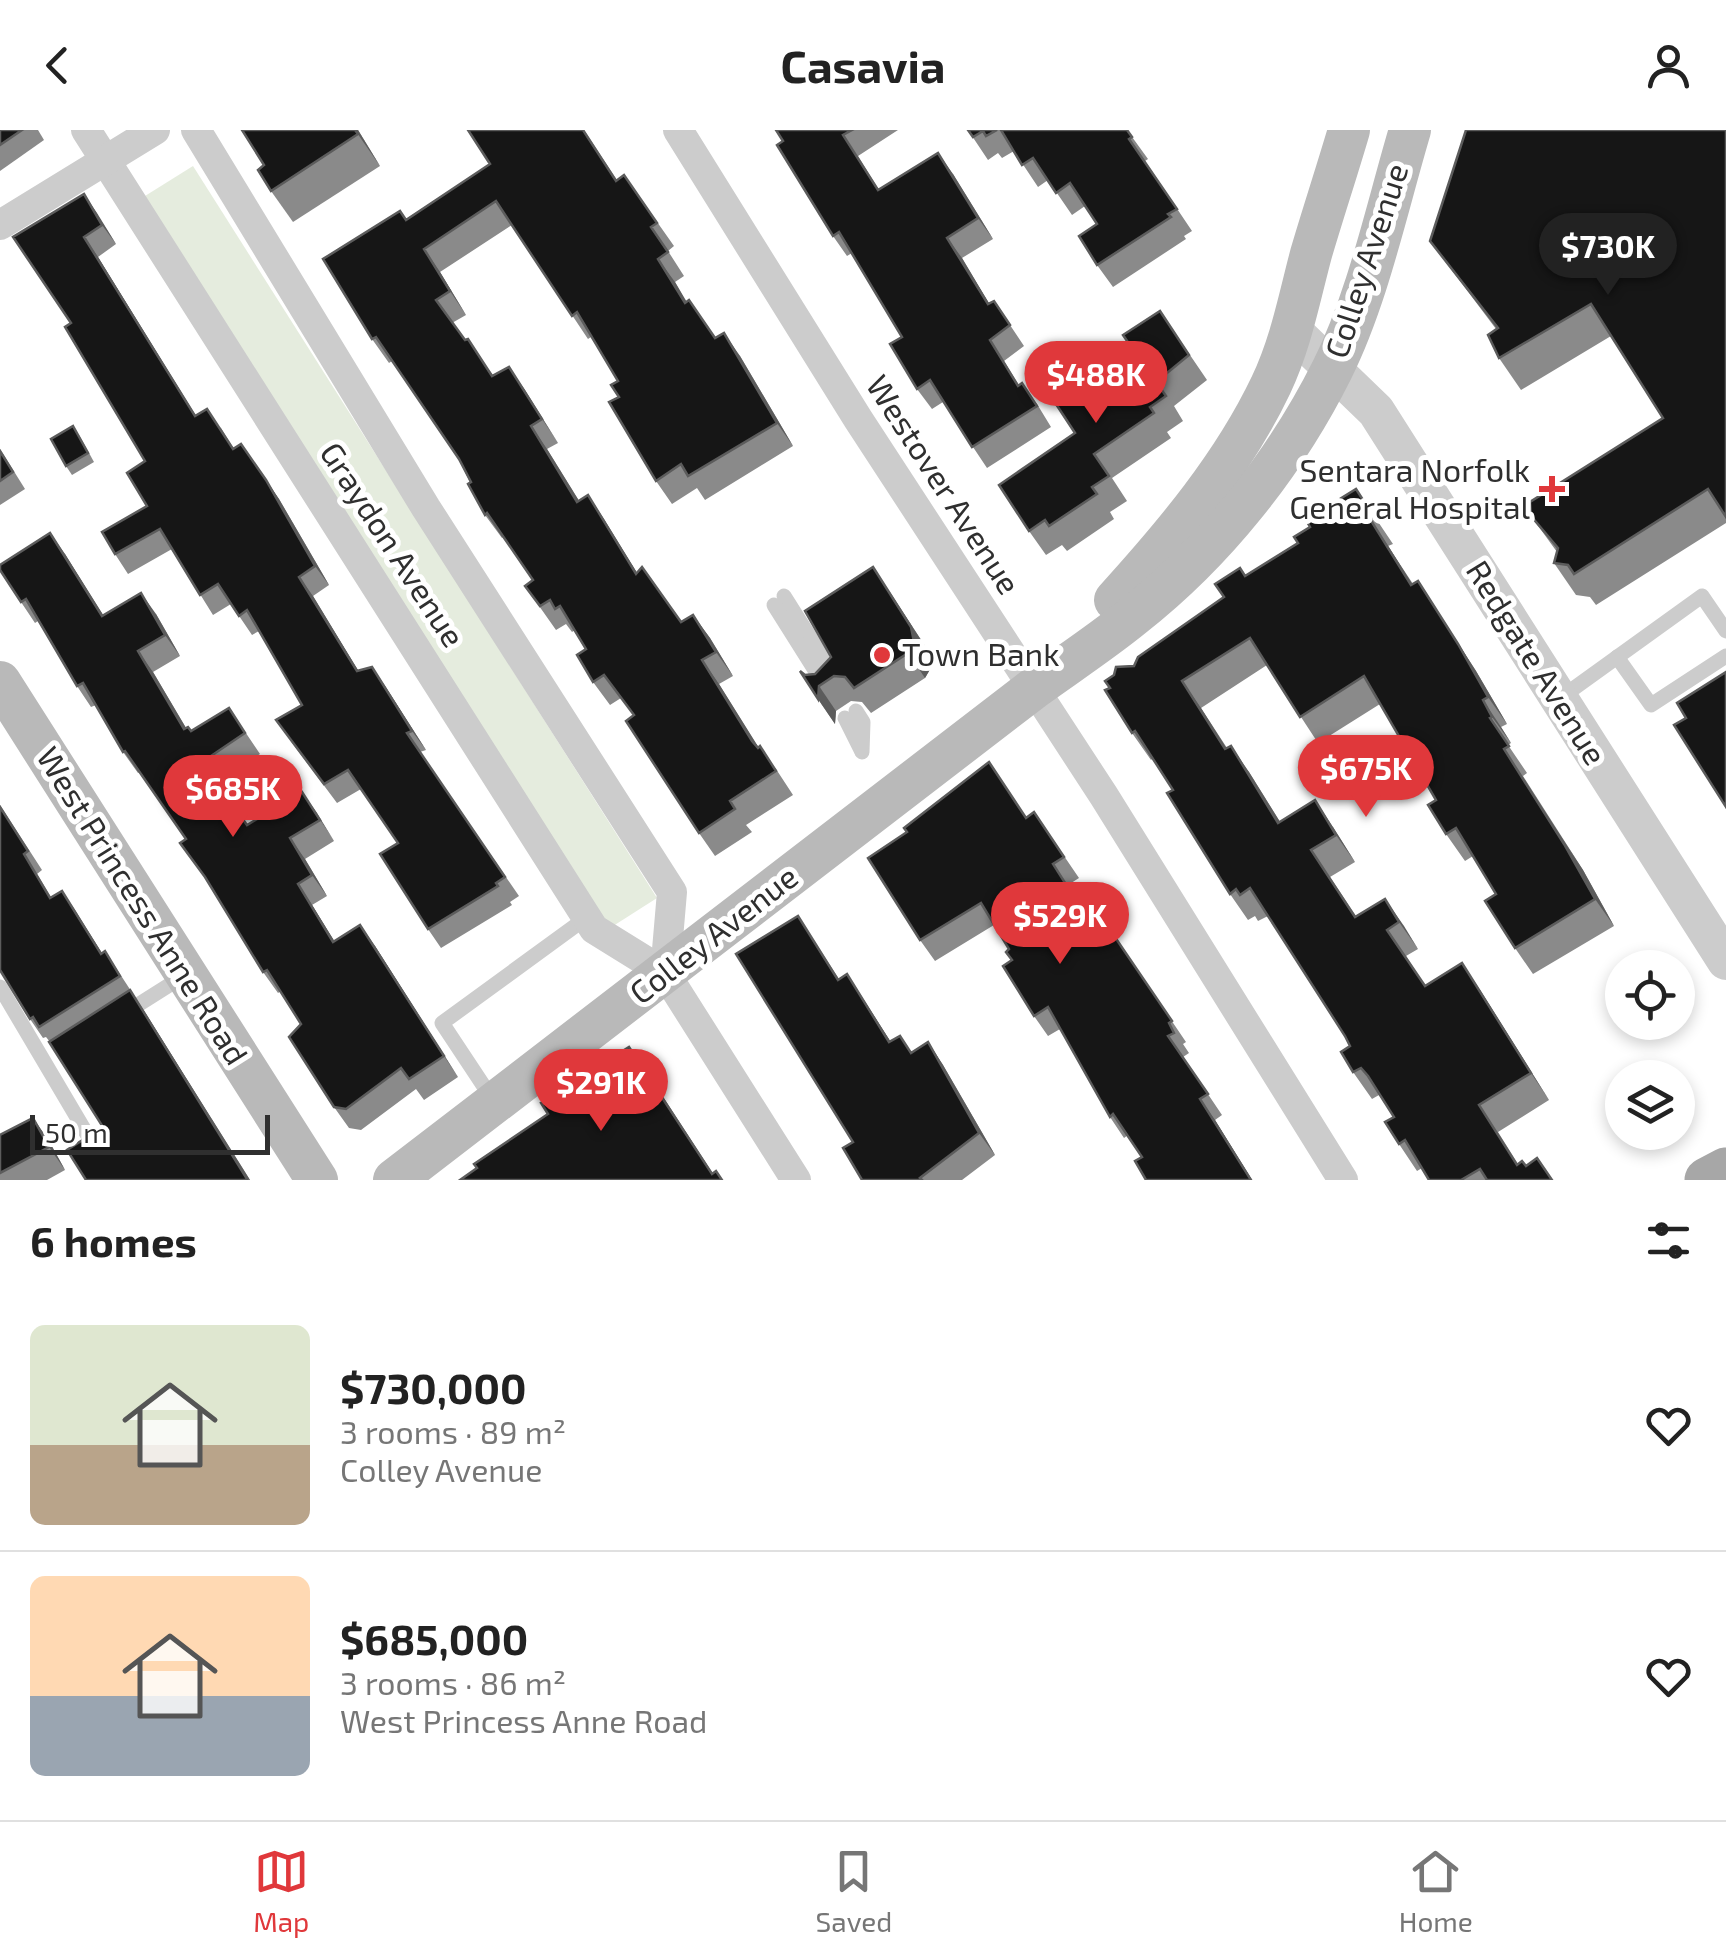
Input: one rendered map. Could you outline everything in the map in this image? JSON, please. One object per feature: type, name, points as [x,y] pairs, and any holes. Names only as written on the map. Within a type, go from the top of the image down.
[{"type":"main road","name":"Colley Avenue","points":[[1033,689],[1188,516],[1227,461],[1270,386],[1293,331],[1349,130]]},
{"type":"main road","name":"Colley Avenue","points":[[394,1180],[1033,689],[1134,616],[1207,548],[1248,502],[1284,452],[1333,369],[1358,306],[1410,130]]},
{"type":"main road","name":"West Princess Anne Road","points":[[0,682],[317,1180]]},
{"type":"main road","points":[[1707,1180],[1726,1170]]},
{"type":"street","name":"Graydon Avenue","points":[[86,130],[586,918],[594,929],[665,973],[796,1180]]},
{"type":"street","points":[[0,225],[155,130]]},
{"type":"street","name":"Graydon Avenue","points":[[196,130],[415,491],[672,892],[665,973]]},
{"type":"street","name":"Westover Avenue","points":[[678,130],[858,418],[1104,796],[1342,1180]]},
{"type":"street","name":"Redgate Avenue","points":[[1293,331],[1376,412],[1726,961]]},
{"type":"lane","points":[[1559,699],[1702,596],[1726,631]]},
{"type":"lane","points":[[779,600],[832,685]]},
{"type":"lane","points":[[1617,657],[1651,706],[1726,656]]},
{"type":"lane","points":[[851,714],[862,752]]},
{"type":"lane","points":[[496,1104],[442,1022],[586,918]]},
{"type":"lane","points":[[118,1018],[185,975]]},
{"type":"lane","points":[[0,986],[53,1060],[91,1141]]},
{"type":"shaded area","points":[[193,166],[657,898],[610,928],[145,196]]},
{"type":"building","points":[[0,130],[22,130],[0,145]]},
{"type":"building","points":[[242,130],[355,130],[358,134],[271,191],[258,170],[264,165]]},
{"type":"building","points":[[468,130],[583,130],[616,181],[624,175],[657,223],[651,227],[668,252],[658,259],[685,303],[689,300],[715,338],[724,333],[777,423],[688,476],[681,464],[656,481],[609,402],[619,397],[611,385],[618,381],[577,312],[572,316],[496,201],[424,249],[450,291],[436,300],[492,376],[509,367],[542,419],[531,426],[577,502],[588,495],[636,574],[642,567],[681,622],[693,615],[716,652],[702,660],[752,741],[760,746],[776,771],[730,801],[735,809],[699,833],[626,721],[634,715],[604,675],[593,682],[577,655],[586,649],[560,606],[555,609],[550,600],[540,606],[525,586],[533,580],[485,515],[459,459],[376,337],[372,339],[323,259],[400,211],[406,220],[490,164]]},
{"type":"building","points":[[776,130],[852,130],[843,135],[878,190],[938,153],[978,218],[947,238],[988,304],[994,301],[1010,325],[990,340],[1018,386],[1022,383],[1037,406],[972,447],[930,380],[917,389],[890,344],[902,337],[839,232],[833,236],[777,145],[783,141]]},
{"type":"building","points":[[968,130],[997,130],[973,137]]},
{"type":"building","points":[[1001,130],[1127,130],[1132,137],[1129,139],[1177,209],[1168,214],[1171,217],[1097,265],[1079,236],[1097,224],[1070,183],[1056,193],[1033,158],[1022,165]]},
{"type":"building","points":[[1466,130],[1726,130],[1726,517],[1708,489],[1574,574],[1568,565],[1554,563],[1558,548],[1531,516],[1530,502],[1663,418],[1591,304],[1499,358],[1488,335],[1498,328],[1430,241]]},
{"type":"building","points":[[84,194],[102,225],[84,237],[195,416],[207,409],[233,449],[241,444],[266,480],[315,566],[299,577],[357,671],[372,667],[412,731],[407,733],[505,877],[496,883],[498,886],[428,929],[380,854],[398,843],[348,770],[324,784],[276,720],[302,705],[247,610],[239,616],[218,584],[200,595],[160,529],[115,554],[102,532],[147,506],[127,473],[145,461],[65,327],[71,323],[13,237]]},
{"type":"building","points":[[1160,311],[1189,355],[1156,382],[1166,396],[1150,407],[1154,413],[1094,454],[1109,476],[1092,487],[1097,494],[1049,526],[1045,520],[1029,531],[999,485],[1075,433],[1056,404],[1134,351],[1123,335]]},
{"type":"building","points":[[73,426],[88,453],[66,466],[51,439]]},
{"type":"building","points":[[0,451],[13,472],[0,481]]},
{"type":"building","points":[[1356,489],[1411,585],[1418,581],[1458,644],[1488,697],[1483,700],[1490,718],[1509,746],[1504,749],[1595,899],[1515,948],[1485,901],[1496,894],[1456,828],[1446,834],[1428,805],[1436,800],[1364,676],[1300,717],[1250,638],[1182,681],[1225,749],[1231,746],[1278,823],[1315,800],[1336,835],[1311,850],[1355,917],[1385,899],[1399,922],[1387,930],[1425,986],[1462,963],[1531,1073],[1479,1105],[1517,1165],[1522,1161],[1526,1166],[1537,1158],[1552,1180],[1487,1180],[1480,1169],[1461,1180],[1429,1180],[1405,1140],[1399,1144],[1385,1122],[1394,1117],[1368,1076],[1361,1068],[1353,1072],[1341,1052],[1350,1046],[1345,1036],[1250,888],[1240,895],[1236,889],[1230,894],[1167,793],[1173,790],[1105,690],[1110,688],[1105,681],[1114,675],[1116,667],[1134,666],[1138,657],[1224,597],[1215,584],[1240,568],[1245,576],[1298,543],[1294,537],[1310,527],[1306,520]]},
{"type":"building","points":[[50,533],[102,616],[141,593],[165,635],[138,651],[184,729],[188,727],[191,731],[229,708],[245,733],[205,760],[247,825],[302,792],[320,820],[290,838],[312,875],[298,884],[333,942],[360,925],[444,1056],[409,1079],[401,1068],[346,1109],[334,1107],[289,1037],[301,1024],[180,843],[186,839],[123,752],[83,683],[77,686],[26,599],[21,602],[0,570],[0,565]]},
{"type":"building","points":[[873,567],[911,627],[914,642],[908,653],[854,688],[845,677],[834,676],[819,686],[818,699],[800,671],[815,674],[831,657],[805,611]]},
{"type":"building","points":[[1726,672],[1726,807],[1674,725],[1686,718],[1677,703]]},
{"type":"building","points":[[989,762],[1026,818],[1034,812],[1064,857],[1053,864],[1079,905],[1089,899],[1172,1021],[1169,1023],[1174,1033],[1168,1036],[1208,1094],[1200,1099],[1251,1180],[1146,1180],[1135,1161],[1142,1157],[1113,1114],[1110,1117],[1048,1007],[1034,1016],[1003,966],[1012,960],[1006,952],[1009,949],[981,903],[920,940],[868,858],[907,832],[904,828]]},
{"type":"building","points":[[0,807],[28,851],[24,854],[50,898],[62,891],[101,954],[105,951],[120,976],[39,1027],[0,970]]},
{"type":"building","points":[[798,916],[838,980],[847,974],[889,1042],[900,1036],[911,1053],[928,1042],[979,1133],[922,1180],[862,1180],[843,1148],[853,1142],[736,954]]},
{"type":"building","points":[[130,990],[246,1180],[86,1180],[67,1150],[103,1127],[49,1042]]},
{"type":"building","points":[[629,1047],[712,1174],[716,1171],[722,1180],[460,1180],[477,1168],[474,1164],[548,1114],[541,1103]]},
{"type":"building","points":[[33,1118],[49,1147],[0,1173],[0,1135]]},
{"type":"place","name":"Sentara Norfolk General Hospital","points":[[1552,489]]},
{"type":"place","name":"Town Bank","points":[[882,655]]}]
